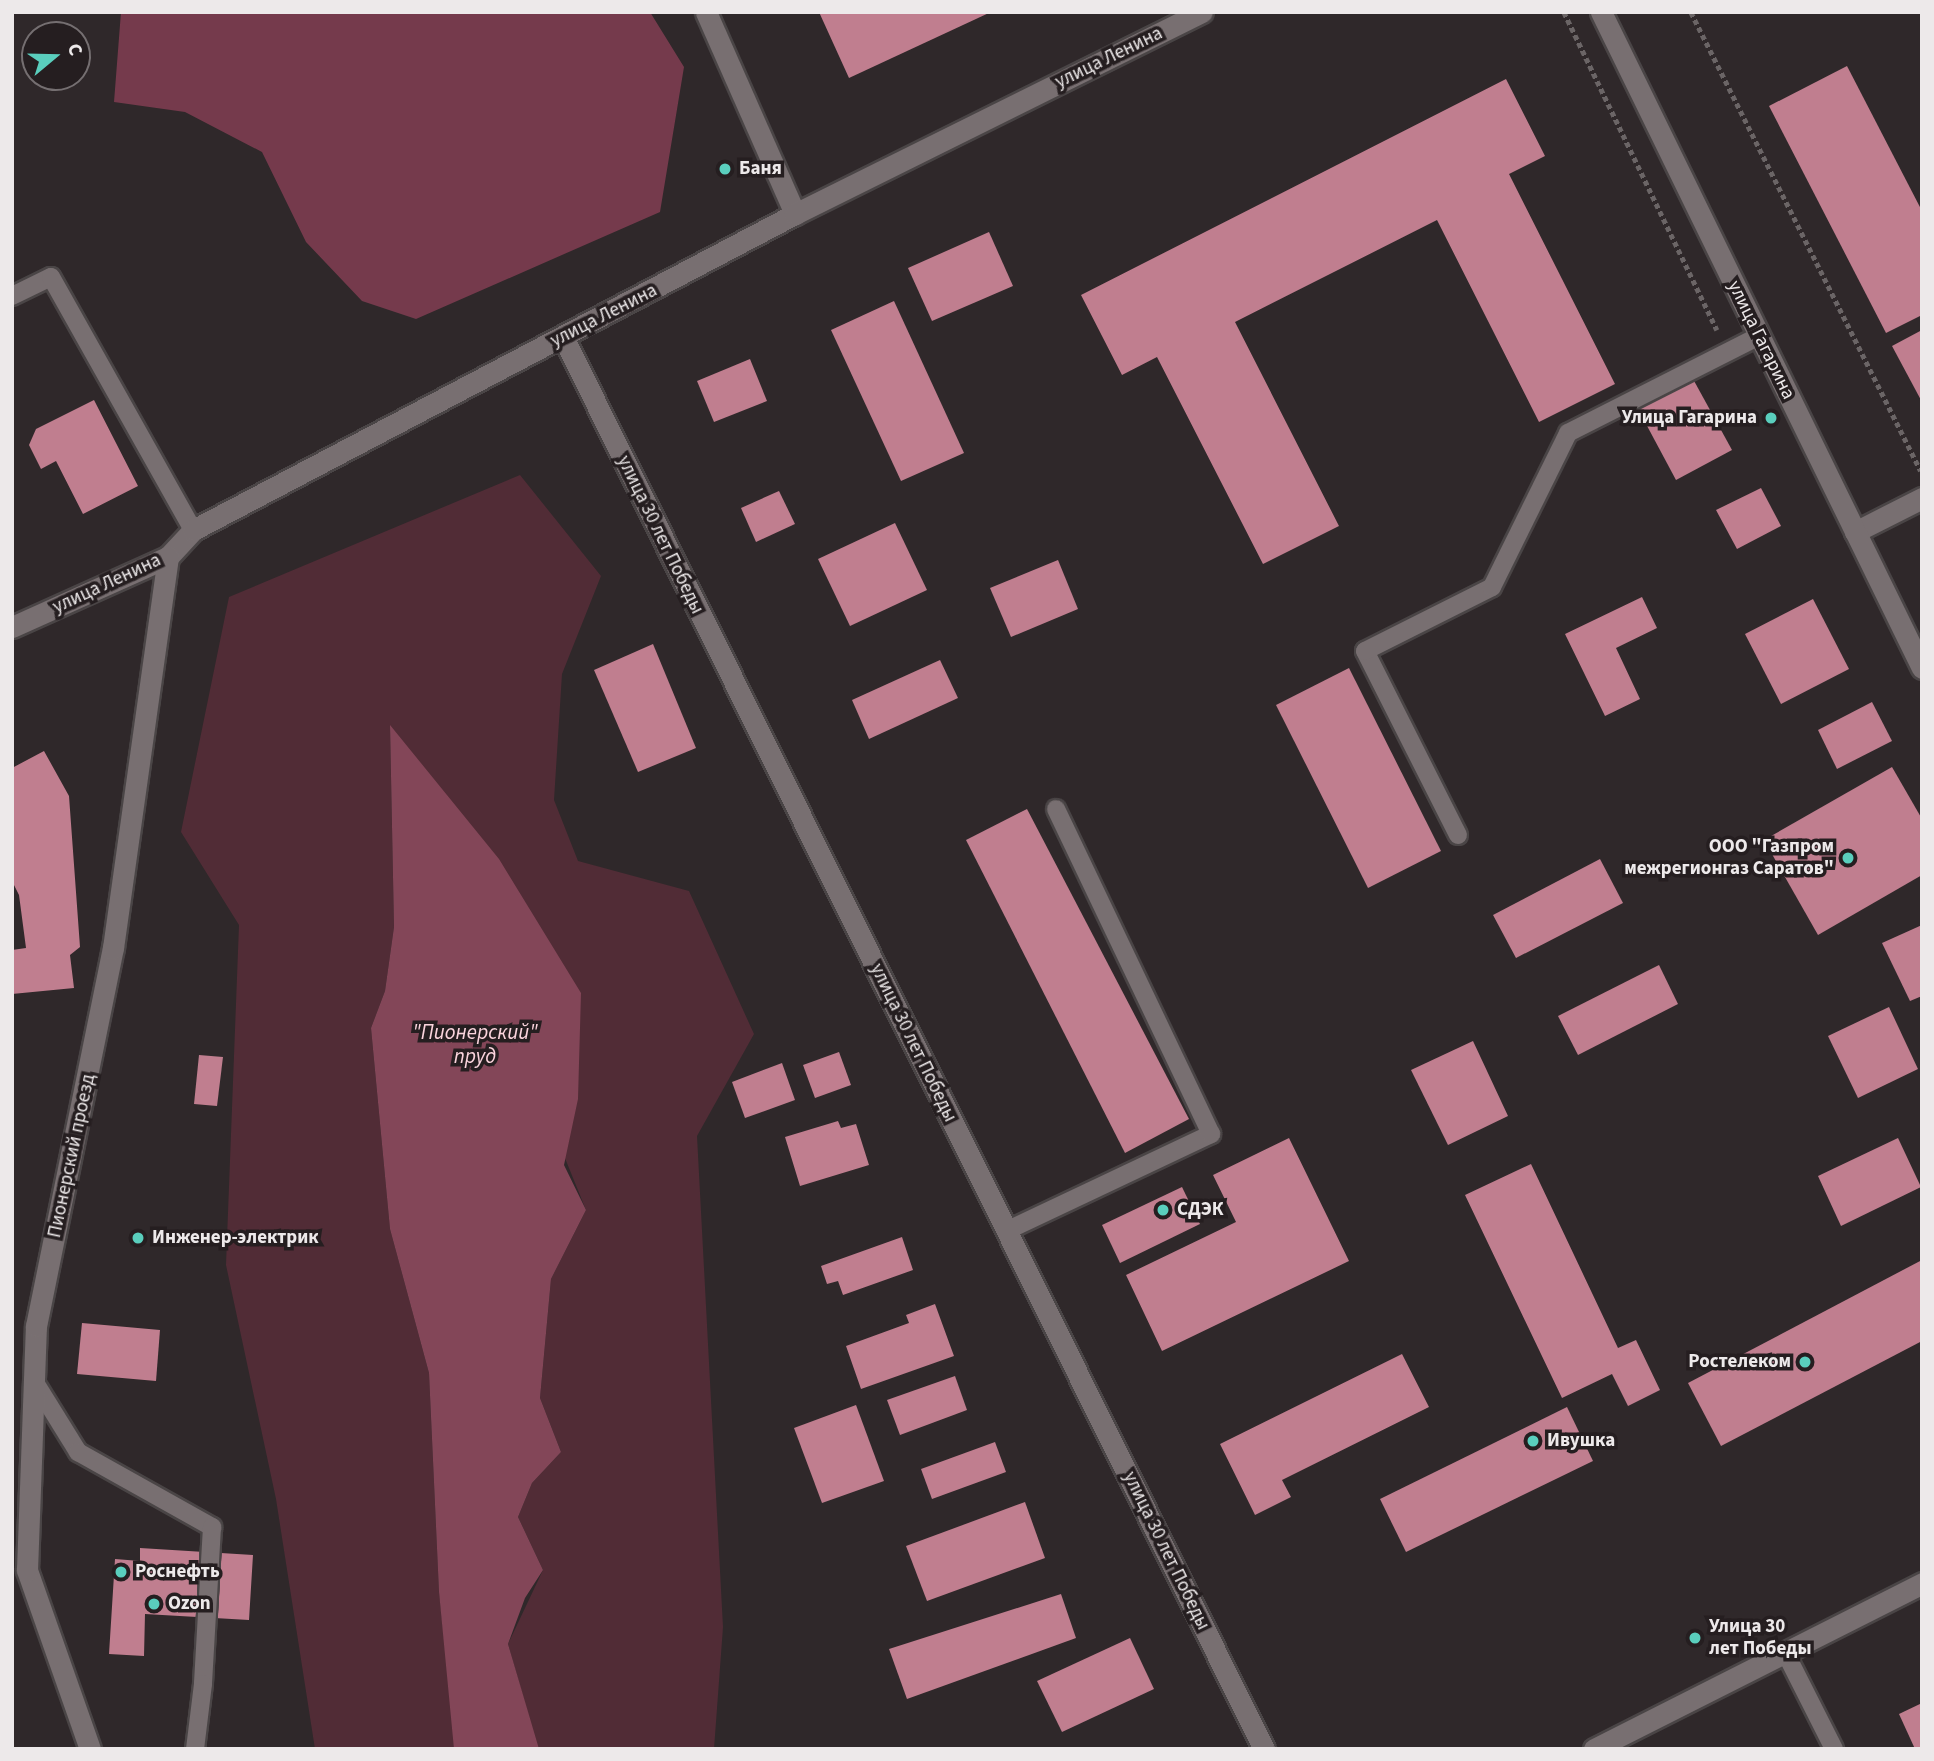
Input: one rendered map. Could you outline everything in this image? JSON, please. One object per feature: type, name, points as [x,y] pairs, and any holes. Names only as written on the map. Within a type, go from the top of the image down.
[{"type":"street","points":[[706,12],[795,214]]},
{"type":"street","name":"улица Ленина","points":[[12,627],[168,557],[193,530],[795,214],[1202,12]]},
{"type":"street","name":"улица Гагарина","points":[[1601,12],[1922,668]]},
{"type":"street","name":"улица 30 лет Победы","points":[[563,337],[1264,1749]]},
{"type":"street","points":[[1855,532],[1922,498]]},
{"type":"street","name":"Пионерский проезд","points":[[90,1749],[27,1570],[36,1326],[113,948],[168,557]]},
{"type":"street","points":[[1594,1749],[1922,1583]]},
{"type":"lane","points":[[12,296],[51,277],[193,530]]},
{"type":"lane","points":[[1458,835],[1365,651],[1492,587],[1568,433],[1759,336]]},
{"type":"lane","points":[[1006,1230],[1211,1134],[1056,808]]},
{"type":"lane","points":[[34,1381],[78,1452],[212,1527],[203,1684],[195,1749]]},
{"type":"lane","points":[[1785,1652],[1834,1749]]},
{"type":"path","points":[[1564,12],[1727,351]]},
{"type":"path","points":[[1691,12],[1922,472]]},
{"type":"shaded area","points":[[121,12],[650,12],[684,67],[660,212],[416,319],[362,301],[306,242],[262,152],[185,112],[114,102]]},
{"type":"shaded area","points":[[520,475],[601,576],[562,674],[554,800],[578,861],[689,891],[754,1034],[697,1136],[723,1627],[714,1749],[538,1749],[508,1644],[543,1570],[518,1517],[532,1483],[561,1452],[540,1398],[551,1279],[586,1210],[390,726],[394,927],[385,991],[371,1028],[390,1229],[429,1373],[439,1592],[456,1749],[315,1749],[276,1499],[226,1265],[239,925],[181,832],[229,597]]},
{"type":"water","name":"\"Пионерский\" пруд","points":[[390,725],[499,859],[581,993],[578,1099],[564,1165],[586,1210],[551,1279],[540,1398],[561,1452],[532,1483],[518,1517],[543,1570],[525,1598],[508,1644],[539,1749],[454,1749],[439,1592],[429,1373],[390,1229],[371,1028],[385,991],[394,927]]},
{"type":"building","points":[[819,12],[991,12],[849,78]]},
{"type":"building","points":[[1847,66],[1922,211],[1922,315],[1886,333],[1769,106]]},
{"type":"building","points":[[1506,79],[1545,156],[1509,174],[1615,384],[1539,422],[1437,220],[1235,322],[1339,526],[1263,564],[1157,357],[1122,375],[1081,295]]},
{"type":"building","points":[[989,232],[1013,286],[932,321],[908,268]]},
{"type":"building","points":[[894,301],[964,453],[901,481],[831,330]]},
{"type":"building","points":[[1922,330],[1922,402],[1892,346]]},
{"type":"building","points":[[750,359],[767,401],[714,422],[697,381]]},
{"type":"building","points":[[1693,379],[1732,450],[1676,480],[1638,409]]},
{"type":"building","points":[[94,400],[138,486],[83,514],[56,461],[41,469],[29,445],[36,429]]},
{"type":"building","points":[[1761,488],[1781,526],[1737,549],[1716,510]]},
{"type":"building","points":[[779,491],[795,524],[756,542],[741,508]]},
{"type":"building","points":[[895,523],[927,590],[850,626],[818,559]]},
{"type":"building","points":[[1058,560],[1078,609],[1011,637],[990,588]]},
{"type":"building","points":[[1642,597],[1657,628],[1616,648],[1640,699],[1605,716],[1565,634]]},
{"type":"building","points":[[1813,599],[1849,669],[1781,704],[1745,634]]},
{"type":"building","points":[[653,644],[696,748],[638,772],[594,670]]},
{"type":"building","points":[[940,660],[958,698],[869,739],[852,700]]},
{"type":"building","points":[[1349,668],[1441,851],[1368,888],[1276,705]]},
{"type":"building","points":[[1872,702],[1892,741],[1837,769],[1818,730]]},
{"type":"building","points":[[44,751],[69,796],[80,947],[70,955],[74,988],[12,994],[12,950],[26,948],[19,895],[12,881],[12,768]]},
{"type":"building","name":"ООО \"Газпром межрегионгаз Саратов\"","points":[[1892,767],[1922,819],[1922,875],[1818,935],[1764,840]]},
{"type":"building","points":[[1027,809],[1189,1119],[1125,1153],[966,840]]},
{"type":"building","points":[[1600,859],[1623,903],[1516,958],[1493,915]]},
{"type":"building","points":[[1922,925],[1922,996],[1910,1001],[1882,943]]},
{"type":"building","points":[[1659,965],[1678,1004],[1578,1055],[1558,1016]]},
{"type":"building","points":[[1889,1007],[1918,1069],[1858,1098],[1828,1036]]},
{"type":"building","points":[[1473,1041],[1508,1116],[1448,1145],[1411,1070]]},
{"type":"building","points":[[839,1052],[851,1085],[815,1098],[803,1065]]},
{"type":"building","points":[[199,1055],[223,1057],[217,1106],[194,1104]]},
{"type":"building","points":[[782,1063],[795,1100],[745,1118],[732,1082]]},
{"type":"building","points":[[838,1121],[841,1128],[856,1124],[869,1165],[800,1186],[785,1137]]},
{"type":"building","points":[[1289,1138],[1349,1261],[1162,1351],[1126,1275],[1236,1222],[1213,1175]]},
{"type":"building","points":[[1898,1138],[1921,1187],[1841,1226],[1818,1176]]},
{"type":"building","points":[[1531,1164],[1618,1348],[1636,1340],[1660,1390],[1628,1406],[1612,1374],[1562,1398],[1465,1195]]},
{"type":"building","points":[[1182,1187],[1200,1224],[1120,1263],[1102,1225]]},
{"type":"building","points":[[902,1237],[913,1270],[843,1295],[838,1281],[827,1284],[821,1266]]},
{"type":"building","name":"Ростелеком","points":[[1922,1260],[1922,1341],[1721,1446],[1688,1383]]},
{"type":"building","points":[[935,1304],[954,1356],[861,1389],[846,1346],[909,1323],[906,1315]]},
{"type":"building","points":[[82,1323],[160,1330],[156,1381],[77,1374]]},
{"type":"building","points":[[1402,1354],[1429,1407],[1282,1480],[1291,1497],[1255,1515],[1220,1444]]},
{"type":"building","points":[[955,1376],[967,1410],[900,1435],[887,1400]]},
{"type":"building","points":[[856,1405],[884,1481],[822,1503],[794,1428]]},
{"type":"building","points":[[1567,1407],[1593,1461],[1406,1552],[1380,1499]]},
{"type":"building","points":[[995,1442],[1006,1472],[932,1499],[921,1469]]},
{"type":"building","points":[[1025,1502],[1045,1558],[927,1601],[906,1546]]},
{"type":"building","points":[[140,1548],[253,1555],[249,1620],[145,1614],[144,1656],[109,1654],[115,1559],[140,1561]]},
{"type":"building","points":[[1061,1594],[1076,1638],[907,1699],[889,1649]]},
{"type":"building","points":[[1130,1638],[1154,1689],[1062,1732],[1037,1681]]},
{"type":"building","points":[[1922,1703],[1922,1749],[1915,1749],[1899,1714]]},
{"type":"place","name":"Баня","points":[[725,169]]},
{"type":"place","name":"Улица Гагарина","points":[[1771,418]]},
{"type":"place","name":"ООО \"Газпром межрегионгаз Саратов\"","points":[[1848,858]]},
{"type":"place","name":"СДЭК","points":[[1163,1210]]},
{"type":"place","name":"Инженер-электрик","points":[[138,1238]]},
{"type":"place","name":"Ростелеком","points":[[1805,1362]]},
{"type":"place","name":"Ивушка","points":[[1533,1441]]},
{"type":"place","name":"Роснефть","points":[[121,1572]]},
{"type":"place","name":"Ozon","points":[[154,1604]]},
{"type":"place","name":"Улица 30 лет Победы","points":[[1695,1638]]}]
